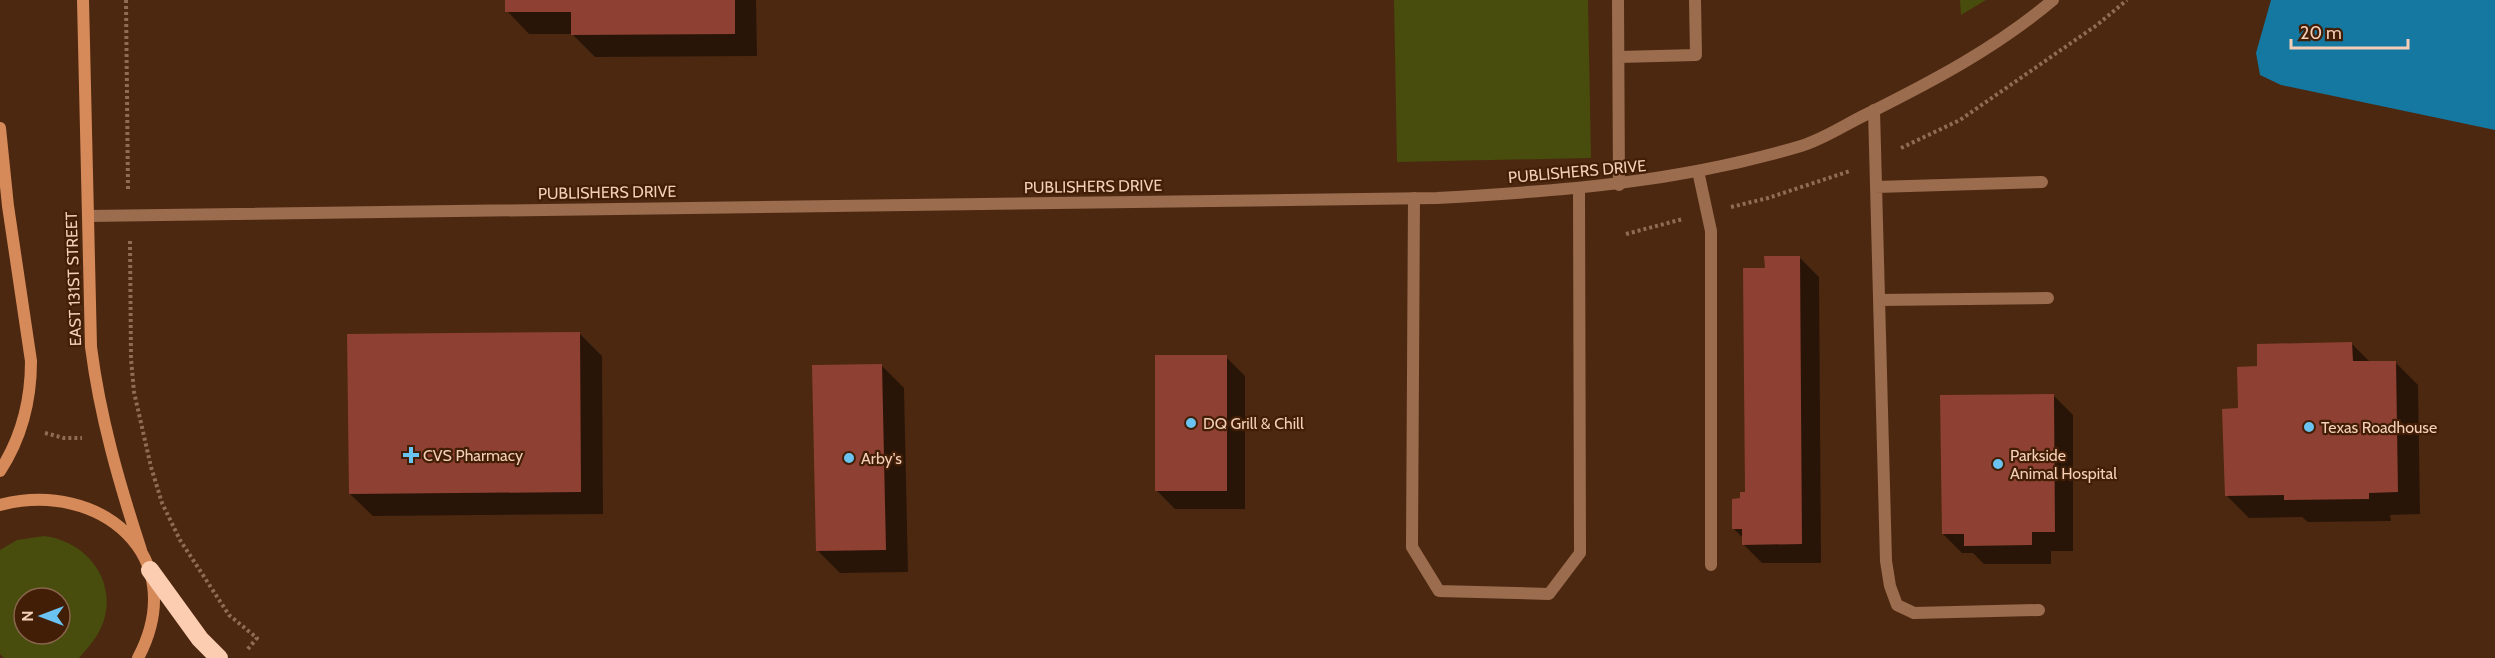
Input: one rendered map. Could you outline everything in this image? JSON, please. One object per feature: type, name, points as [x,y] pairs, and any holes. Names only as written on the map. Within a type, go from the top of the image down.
[{"type":"highway","points":[[150,570],[200,639],[219,658]]},
{"type":"street","name":"EAST 131ST STREET","points":[[83,0],[91,346],[105,432],[141,550]]},
{"type":"street","points":[[1618,0],[1619,185]]},
{"type":"street","points":[[1619,57],[1696,55],[1695,0]]},
{"type":"street","name":"PUBLISHERS DRIVE","points":[[88,216],[1414,198],[1619,185],[1698,171],[1804,145],[1971,60],[2053,0]]},
{"type":"street","points":[[1874,110],[1886,561],[1890,586],[1897,605],[1914,613],[2039,610]]},
{"type":"street","points":[[0,128],[9,216],[31,362],[31,384],[22,426],[10,456],[0,471]]},
{"type":"street","points":[[1698,171],[1711,231],[1711,565]]},
{"type":"street","points":[[1876,187],[2042,182]]},
{"type":"street","points":[[1414,198],[1412,547],[1439,591],[1549,594],[1580,553],[1579,188]]},
{"type":"street","points":[[1879,300],[2048,298]]},
{"type":"street","points":[[0,505],[35,498],[79,504],[120,526],[141,550],[150,570],[153,611],[150,630],[138,658]]},
{"type":"path","points":[[126,0],[127,155]]},
{"type":"path","points":[[130,263],[131,359],[134,392],[162,503],[180,540],[229,615],[257,638]]},
{"type":"path","points":[[52,436],[77,439]]},
{"type":"shaded area","points":[[1394,0],[1588,0],[1591,158],[1397,162]]},
{"type":"shaded area","points":[[1960,0],[1986,0],[1961,15]]},
{"type":"shaded area","points":[[44,536],[59,539],[73,546],[95,565],[106,592],[106,607],[103,623],[96,638],[79,658],[4,658],[0,654],[0,550],[17,540]]},
{"type":"water","points":[[2271,0],[2495,0],[2495,130],[2281,85],[2260,75],[2256,53]]},
{"type":"building","points":[[505,0],[735,0],[735,34],[571,35],[571,12],[505,12]]},
{"type":"building","points":[[1764,256],[1800,256],[1802,544],[1742,545],[1742,529],[1732,529],[1732,499],[1740,498],[1740,492],[1745,492],[1743,268],[1765,268]]},
{"type":"building","name":"CVS Pharmacy","points":[[580,332],[581,492],[349,494],[347,334]]},
{"type":"building","name":"Texas Roadhouse","points":[[2352,342],[2353,361],[2396,361],[2398,492],[2369,493],[2369,499],[2284,500],[2284,495],[2225,496],[2222,409],[2238,408],[2237,367],[2257,366],[2257,344]]},
{"type":"building","name":"DQ Grill & Chill","points":[[1155,355],[1227,355],[1227,491],[1155,491]]},
{"type":"building","name":"Arby's","points":[[882,364],[886,550],[816,551],[812,365]]},
{"type":"building","name":"Parkside Animal Hospital","points":[[2054,394],[2055,532],[2032,532],[2032,545],[1964,546],[1964,534],[1942,534],[1940,395]]},
{"type":"place","name":"DQ Grill & Chill","points":[[1191,423]]},
{"type":"place","name":"Texas Roadhouse","points":[[2309,427]]},
{"type":"place","name":"CVS Pharmacy","points":[[411,455]]},
{"type":"place","name":"Arby's","points":[[849,458]]},
{"type":"place","name":"Parkside Animal Hospital","points":[[1998,464]]}]
